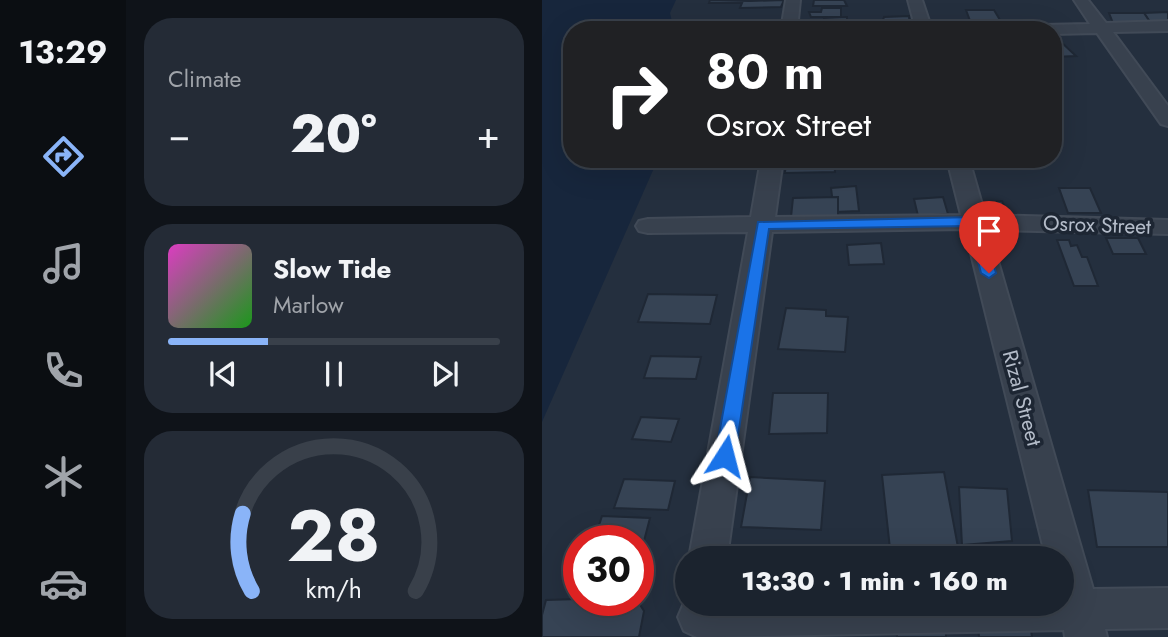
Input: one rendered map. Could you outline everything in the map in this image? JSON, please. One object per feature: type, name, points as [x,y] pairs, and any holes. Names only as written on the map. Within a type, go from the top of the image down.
[{"type":"street","points":[[790,21],[793,0]]},
{"type":"street","points":[[915,0],[921,21]]},
{"type":"street","points":[[1081,0],[1167,120]]},
{"type":"street","points":[[1062,29],[1167,26]]},
{"type":"street","points":[[710,546],[771,168]]},
{"type":"street","name":"Rizal Street","points":[[960,168],[1082,623]]},
{"type":"street","name":"Osrox Street","points":[[648,226],[975,222],[1167,227]]},
{"type":"street","points":[[698,619],[1082,623],[1167,608]]},
{"type":"water","points":[[542,0],[676,0],[670,13],[672,21],[563,21],[563,168],[654,168],[542,422]]},
{"type":"building","points":[[710,0],[784,0],[781,7],[740,8],[742,3],[709,3]]},
{"type":"building","points":[[814,0],[844,0],[847,6],[813,6]]},
{"type":"building","points":[[822,8],[841,8],[841,17],[811,17],[809,12],[821,12]]},
{"type":"building","points":[[966,10],[994,10],[1001,21],[970,21]]},
{"type":"building","points":[[1168,12],[1168,21],[1150,22],[1144,13]]},
{"type":"building","points":[[1109,13],[1144,13],[1150,22],[1113,23]]},
{"type":"building","points":[[909,16],[909,21],[873,21],[883,20],[884,17]]},
{"type":"building","points":[[847,17],[847,21],[824,21],[824,18]]},
{"type":"building","points":[[1062,43],[1076,56],[1062,57]]},
{"type":"building","points":[[785,168],[835,168],[835,172],[785,173]]},
{"type":"building","points":[[856,186],[859,211],[834,212],[831,188]]},
{"type":"building","points":[[1059,188],[1090,188],[1101,213],[1068,213]]},
{"type":"building","points":[[838,197],[838,216],[791,217],[793,198]]},
{"type":"building","points":[[943,197],[948,214],[918,216],[914,199]]},
{"type":"building","points":[[1002,201],[1009,217],[997,218],[990,202]]},
{"type":"building","points":[[1106,238],[1138,238],[1146,254],[1113,254]]},
{"type":"building","points":[[1057,240],[1069,240],[1071,246],[1077,245],[1082,257],[1087,257],[1098,286],[1074,286]]},
{"type":"building","points":[[881,243],[884,264],[849,265],[847,245]]},
{"type":"building","points":[[648,294],[717,295],[710,324],[638,322]]},
{"type":"building","points":[[786,308],[826,310],[826,316],[848,317],[845,352],[778,349]]},
{"type":"building","points":[[651,356],[701,357],[696,379],[644,378]]},
{"type":"building","points":[[773,393],[828,393],[827,433],[769,434]]},
{"type":"building","points":[[641,417],[679,419],[671,442],[632,439]]},
{"type":"building","points":[[944,472],[958,546],[890,546],[882,475]]},
{"type":"building","points":[[750,477],[825,481],[821,530],[741,527]]},
{"type":"building","points":[[624,479],[675,481],[668,510],[614,508]]},
{"type":"building","points":[[959,487],[1007,489],[1012,541],[962,545]]},
{"type":"building","points":[[1088,490],[1168,492],[1168,547],[1097,547]]},
{"type":"building","points":[[602,516],[650,518],[648,525],[599,525]]},
{"type":"building","points":[[563,599],[563,616],[643,616],[639,637],[542,637],[542,615],[546,600]]},
{"type":"building","points":[[897,621],[946,623],[946,637],[897,637]]},
{"type":"building","points":[[978,626],[1031,630],[1032,637],[979,637]]},
{"type":"route","points":[[725,456],[763,225],[975,222],[989,273]]}]
